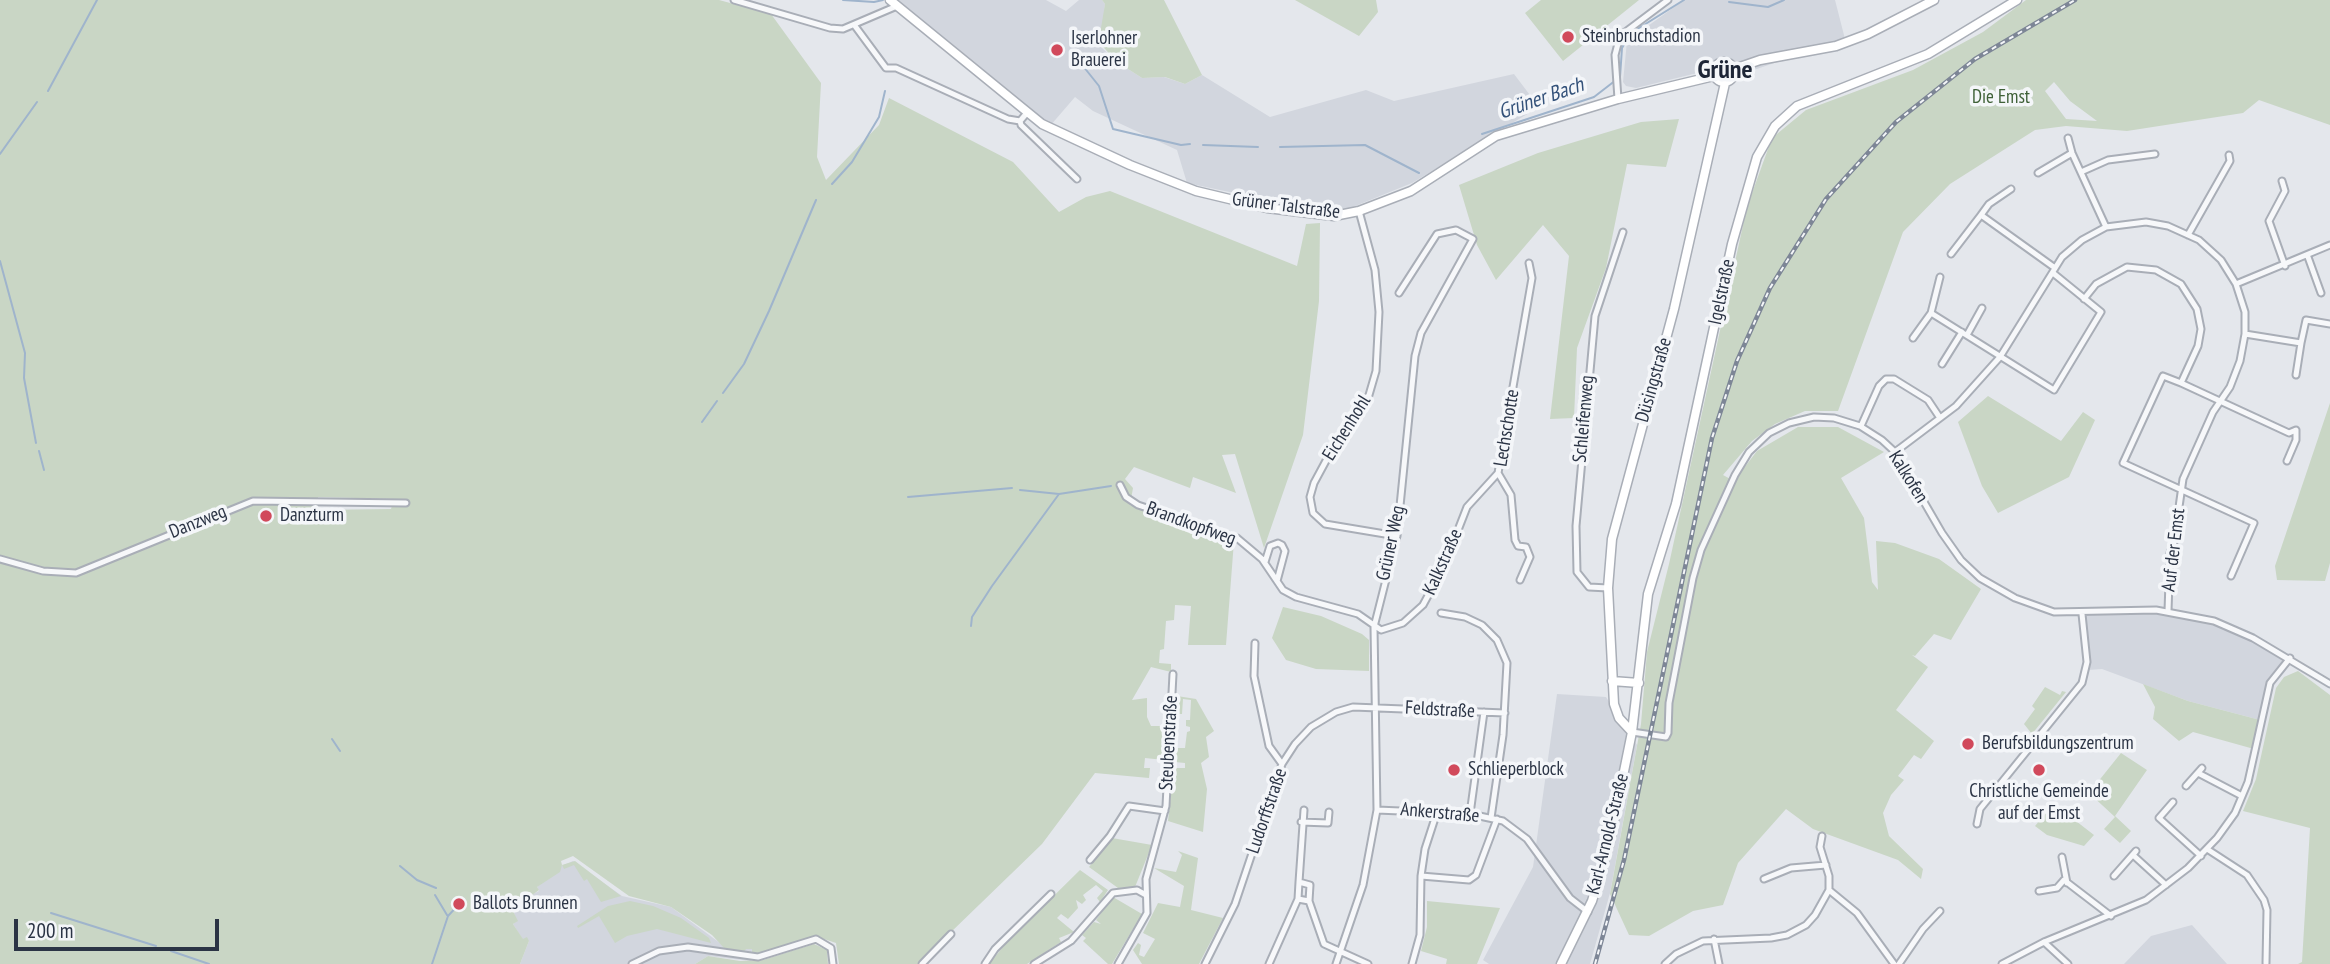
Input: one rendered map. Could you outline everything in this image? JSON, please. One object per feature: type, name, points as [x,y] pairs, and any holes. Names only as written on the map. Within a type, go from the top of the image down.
[{"type":"main road","points":[[1734,69],[1836,46],[1868,34],[1934,0]]},
{"type":"main road","name":"Igelstraße","points":[[1632,732],[1648,594],[1676,504],[1741,209],[1765,141],[1775,126],[1797,106],[1928,54],[2017,0]]},
{"type":"main road","name":"Grüner Talstraße","points":[[892,2],[1026,114],[1130,165],[1196,191],[1282,210],[1334,216],[1359,211],[1411,191],[1496,136],[1618,99],[1714,76]]},
{"type":"main road","points":[[1721,62],[1730,64],[1734,69],[1732,78],[1725,82],[1714,76],[1714,69],[1721,62]]},
{"type":"main road","name":"Düsingstraße","points":[[1632,732],[1619,718],[1614,704],[1612,681],[1608,588],[1615,521],[1674,309],[1725,82]]},
{"type":"main road","points":[[1612,681],[1639,683]]},
{"type":"main road","name":"Karl-Arnold-Straße","points":[[1561,964],[1588,912],[1609,845],[1632,732]]},
{"type":"street","points":[[734,0],[830,28],[855,26],[892,2]]},
{"type":"street","points":[[1618,99],[1615,48],[1620,36],[1668,0]]},
{"type":"street","points":[[855,26],[886,68],[896,68],[1008,119],[1020,121],[1032,138],[1077,179]]},
{"type":"street","points":[[1020,121],[1026,114]]},
{"type":"street","points":[[2068,138],[2072,153],[2106,228]]},
{"type":"street","points":[[2038,173],[2072,153]]},
{"type":"street","points":[[2081,172],[2108,160],[2155,154]]},
{"type":"street","points":[[2188,235],[2230,161],[2229,155]]},
{"type":"street","points":[[2282,181],[2285,191],[2269,221],[2285,265]]},
{"type":"street","points":[[1951,254],[1989,204],[2011,189]]},
{"type":"street","name":"Eichenhohl","points":[[1359,211],[1376,270],[1379,312],[1376,371],[1369,395],[1335,444],[1314,483],[1310,497],[1313,513],[1325,524],[1396,536]]},
{"type":"street","points":[[1931,313],[2054,390],[2101,312],[2054,270],[1981,215]]},
{"type":"street","name":"Auf der Emst","points":[[1895,452],[1956,406],[2000,357],[2054,270],[2082,240],[2106,228],[2146,222],[2168,226],[2188,235],[2215,254],[2236,284],[2245,312],[2245,334],[2240,361],[2199,442],[2181,490],[2170,553],[2168,611]]},
{"type":"street","name":"Grüner Weg","points":[[1336,964],[1363,885],[1377,810],[1374,627],[1396,536],[1417,346],[1434,308],[1473,239],[1456,230],[1437,234],[1399,293]]},
{"type":"street","name":"Schleifenweg","points":[[1608,588],[1589,587],[1577,572],[1576,526],[1595,316],[1623,232]]},
{"type":"street","points":[[2236,284],[2308,257],[2330,245]]},
{"type":"street","points":[[2308,257],[2321,293]]},
{"type":"street","name":"Lechschotte","points":[[1520,580],[1531,557],[1526,547],[1518,546],[1515,540],[1511,495],[1498,473],[1531,278],[1529,262]]},
{"type":"street","points":[[2084,299],[2096,284],[2127,267],[2156,270],[2181,284],[2197,309],[2201,329],[2197,346],[2181,383]]},
{"type":"street","points":[[1913,338],[1931,313],[1940,277]]},
{"type":"street","points":[[1942,364],[1982,308]]},
{"type":"street","points":[[2296,375],[2306,320],[2330,324]]},
{"type":"street","points":[[2245,334],[2301,343]]},
{"type":"street","points":[[2181,490],[2123,463],[2163,376],[2289,433],[2296,430],[2296,440],[2287,461]]},
{"type":"street","points":[[1861,426],[1879,386],[1886,379],[1894,379],[1928,400],[1940,418]]},
{"type":"street","name":"Kalkofen","points":[[1632,732],[1666,737],[1684,620],[1701,550],[1742,463],[1769,433],[1789,423],[1814,417],[1834,418],[1861,426],[1895,452],[1949,546],[1980,578],[2033,606],[2054,612],[2082,614],[2168,611],[2221,623],[2290,658],[2330,684]]},
{"type":"street","name":"Kalkstraße","points":[[1374,627],[1381,630],[1395,628],[1418,612],[1444,566],[1467,507],[1498,473]]},
{"type":"street","name":"Brandkopfweg","points":[[1120,485],[1126,497],[1138,505],[1237,538],[1265,562],[1283,590],[1296,597],[1359,614],[1374,627]]},
{"type":"street","name":"Auf der Emst","points":[[2181,490],[2254,523],[2231,576]]},
{"type":"street","name":"Danzweg","points":[[0,559],[43,571],[76,573],[253,501],[310,499],[405,503]]},
{"type":"street","points":[[1265,562],[1270,546],[1274,543],[1282,545],[1285,551],[1277,581]]},
{"type":"street","points":[[1421,876],[1469,880],[1476,875],[1494,819],[1505,713],[1508,672],[1497,640],[1474,620],[1441,613]]},
{"type":"street","points":[[1976,824],[1980,809],[2082,683],[2087,662],[2082,614]]},
{"type":"street","points":[[1255,643],[1254,676],[1269,746],[1282,764]]},
{"type":"street","points":[[2002,964],[2044,942],[2146,900],[2201,856],[2228,824],[2242,796],[2270,683],[2290,658]]},
{"type":"street","name":"Steubenstraße","points":[[1118,964],[1146,917],[1146,879],[1165,811],[1172,674]]},
{"type":"street","name":"Feldstraße","points":[[1375,707],[1505,713]]},
{"type":"street","name":"Ludorffstraße","points":[[1205,964],[1235,904],[1282,764],[1300,739],[1324,718],[1344,709],[1375,707]]},
{"type":"street","points":[[1470,814],[1484,712]]},
{"type":"street","points":[[2186,786],[2200,770],[2242,796]]},
{"type":"street","points":[[2173,802],[2159,818],[2201,856]]},
{"type":"street","name":"Steubenstraße","points":[[1090,860],[1110,836],[1129,806],[1165,811]]},
{"type":"street","points":[[1269,964],[1298,899],[1301,822],[1304,810]]},
{"type":"street","name":"Ankerstraße","points":[[1377,810],[1470,814],[1494,819],[1523,835],[1570,898],[1588,912]]},
{"type":"street","points":[[1301,822],[1328,823],[1329,812]]},
{"type":"street","points":[[1412,964],[1420,935],[1421,876],[1426,846],[1437,812]]},
{"type":"street","points":[[1665,964],[1692,945],[1714,939],[1771,937],[1795,931],[1815,915],[1829,890],[1826,865],[1820,847],[1822,836]]},
{"type":"street","points":[[2207,849],[2247,875],[2264,900],[2267,910],[2266,962]]},
{"type":"street","points":[[2114,876],[2134,853],[2166,885]]},
{"type":"street","points":[[2062,857],[2067,883]]},
{"type":"street","points":[[1764,879],[1791,868],[1826,865]]},
{"type":"street","points":[[2039,891],[2057,888],[2064,880],[2111,916]]},
{"type":"street","points":[[1299,883],[1310,885],[1309,901],[1320,939],[1340,953],[1368,964]]},
{"type":"street","points":[[1034,964],[1081,932],[1113,893],[1137,890],[1146,895]]},
{"type":"street","points":[[1829,890],[1857,913],[1897,964],[1940,911]]},
{"type":"street","points":[[985,964],[995,949],[1051,894]]},
{"type":"street","points":[[1298,899],[1309,901]]},
{"type":"street","points":[[922,964],[951,934]]},
{"type":"street","points":[[632,964],[659,951],[688,947],[758,957],[816,939],[831,948],[833,964]]},
{"type":"street","points":[[1714,939],[1719,964]]},
{"type":"street","points":[[2044,942],[2068,964]]},
{"type":"shaded area","points":[[892,0],[1046,0],[1066,11],[1079,0],[1102,0],[1105,4],[1101,47],[1117,62],[1142,78],[1164,77],[1185,84],[1202,75],[1270,117],[1366,90],[1394,101],[1514,74],[1539,107],[1412,183],[1343,211],[1286,204],[1187,183],[1177,150],[1093,111],[1075,97],[1050,126]]},
{"type":"shaded area","points":[[1684,0],[1835,0],[1845,39],[1739,75],[1734,64],[1636,88],[1626,86],[1623,82],[1627,41]]},
{"type":"shaded area","points":[[2156,611],[2222,625],[2288,659],[2269,683],[2260,720],[2188,701],[2102,669],[2088,670],[2083,615]]},
{"type":"shaded area","points":[[1557,694],[1606,697],[1637,745],[1610,893],[1590,964],[1489,964],[1483,960],[1533,867]]},
{"type":"shaded area","points":[[573,861],[622,896],[671,907],[720,943],[752,949],[751,961],[708,956],[695,964],[520,964],[529,941],[523,940],[513,924],[517,921],[514,913],[517,904],[529,892],[531,895],[539,891],[537,887],[559,867]]},
{"type":"shaded area","points":[[2192,925],[2227,964],[2124,964],[2151,936]]},
{"type":"green space","points":[[0,0],[719,0],[771,14],[821,83],[817,157],[826,180],[879,125],[889,98],[1013,162],[1059,212],[1086,197],[1110,191],[1297,266],[1306,224],[1320,223],[1319,301],[1303,435],[1264,548],[1235,454],[1222,455],[1236,493],[1193,477],[1190,488],[1134,467],[1125,479],[1133,488],[1130,505],[1234,541],[1226,645],[1188,645],[1191,606],[1175,605],[1174,620],[1166,621],[1164,649],[1160,650],[1159,663],[1171,664],[1171,672],[1151,667],[1132,700],[1147,698],[1147,717],[1151,726],[1160,726],[1165,732],[1164,760],[1145,758],[1144,768],[1150,768],[1149,778],[1095,773],[1042,844],[918,964],[839,964],[836,943],[815,936],[763,954],[752,953],[752,949],[737,953],[725,949],[712,935],[671,907],[629,896],[573,856],[561,861],[560,872],[517,904],[514,913],[518,921],[513,924],[523,939],[527,937],[529,941],[520,964],[0,964]],"holes":[[[318,497],[394,499],[391,509],[318,510]]]},
{"type":"green space","points":[[1102,0],[1164,0],[1202,75],[1185,84],[1165,77],[1142,78],[1117,62],[1094,37],[1101,28],[1105,4]]},
{"type":"green space","points":[[1295,0],[1376,0],[1378,12],[1359,36]]},
{"type":"green space","name":"Steinbruchstadion","points":[[1541,0],[1639,0],[1563,61],[1525,13]]},
{"type":"green space","name":"Die Emst","points":[[2026,0],[2330,0],[2330,125],[2259,100],[2243,113],[2127,131],[2066,126],[2035,130],[1950,184],[1903,232],[1838,411],[1805,411],[1775,424],[1752,441],[1723,475],[1734,481],[1757,451],[1798,427],[1838,427],[1884,452],[1841,478],[1864,518],[1872,582],[1878,590],[1876,541],[1895,543],[1939,559],[1981,589],[1951,640],[1934,634],[1915,656],[1912,655],[1928,667],[1896,710],[1934,741],[1921,759],[1914,755],[1898,776],[1904,780],[1891,795],[1883,813],[1889,836],[1923,869],[1921,879],[1898,860],[1813,829],[1786,809],[1738,863],[1723,905],[1693,911],[1649,936],[1629,935],[1610,894],[1641,724],[1647,652],[1669,564],[1747,207],[1772,138],[1806,110],[1913,70],[1983,32]],"holes":[[[2054,82],[2070,101],[2097,121],[2066,119],[2045,91]]]},
{"type":"green space","points":[[1679,119],[1666,167],[1627,164],[1606,268],[1577,348],[1574,418],[1550,419],[1569,256],[1543,225],[1496,280],[1477,245],[1459,185],[1538,153],[1641,122]]},
{"type":"green space","points":[[1988,396],[2061,441],[2083,412],[2095,420],[2069,477],[1998,513],[1982,486],[1958,422]]},
{"type":"green space","points":[[2330,403],[2330,563],[2325,581],[2277,580],[2275,566]]},
{"type":"green space","points":[[1283,607],[1321,616],[1362,634],[1369,640],[1369,671],[1316,669],[1286,660],[1272,638]]},
{"type":"green space","points":[[2298,671],[2330,695],[2330,964],[2298,964],[2302,962],[2310,828],[2243,811],[2256,779],[2276,688],[2284,677]]},
{"type":"green space","points":[[2143,684],[2188,701],[2260,720],[2254,749],[2193,732],[2179,741],[2153,719],[2155,707]]},
{"type":"green space","points":[[2045,687],[2060,695],[2062,691],[2066,692],[2032,734],[2024,724],[2035,709],[2032,706]]},
{"type":"green space","points":[[1177,696],[1196,699],[1214,731],[1206,737],[1209,757],[1201,763],[1207,789],[1203,832],[1168,821],[1174,768],[1185,768],[1185,763],[1175,762],[1175,748],[1185,748],[1187,732],[1190,731],[1186,720],[1190,720],[1191,700],[1183,699],[1182,714],[1176,714]]},
{"type":"green space","points":[[2121,753],[2147,770],[2115,816],[2131,831],[2120,843],[2104,829],[2115,817],[2089,793]]},
{"type":"green space","points":[[2054,804],[2094,835],[2084,846],[2047,835],[2035,826]]},
{"type":"green space","points":[[1112,838],[1152,845],[1135,887],[1118,888],[1089,867]]},
{"type":"green space","points":[[1178,851],[1198,858],[1191,910],[1223,918],[1199,964],[1142,964],[1133,950],[1138,943],[1141,945],[1139,955],[1144,957],[1155,939],[1143,933],[1158,903],[1180,907],[1184,886],[1154,868],[1176,872],[1182,855]]},
{"type":"green space","points":[[575,861],[621,896],[601,902],[587,879],[584,881],[574,865],[564,869],[562,865]]},
{"type":"green space","points":[[1080,870],[1108,890],[1100,902],[1097,898],[1103,891],[1096,885],[1083,895],[1086,900],[1082,904],[1076,900],[1078,908],[1068,919],[1061,914],[1057,918],[1074,932],[1059,938],[1061,942],[1027,964],[989,964],[1007,942]]},
{"type":"green space","points":[[1113,897],[1142,914],[1112,964],[1108,964],[1083,941],[1086,938],[1082,935],[1094,922],[1101,924],[1096,920]]},
{"type":"green space","points":[[630,901],[653,906],[681,918],[709,938],[711,943],[657,929],[627,936],[615,943],[599,916],[578,928],[577,926],[608,906]]},
{"type":"green space","points":[[1427,901],[1500,908],[1477,964],[1446,964],[1447,959],[1421,951],[1427,927]]},
{"type":"green space","points":[[814,944],[827,950],[828,964],[695,964],[708,956],[740,961],[763,960]]},
{"type":"waterway","points":[[48,91],[97,0]]},
{"type":"waterway","name":"Grüner Bach","points":[[843,0],[883,0]]},
{"type":"waterway","name":"Grüner Bach","points":[[1620,77],[1622,48],[1631,33],[1684,0]]},
{"type":"waterway","name":"Grüner Bach","points":[[1729,2],[1768,7],[1784,0]]},
{"type":"waterway","points":[[857,33],[876,60]]},
{"type":"waterway","name":"Grüner Bach","points":[[1083,66],[1099,86],[1113,129],[1181,145],[1190,144]]},
{"type":"waterway","name":"Grüner Bach","points":[[1482,134],[1594,97],[1616,80]]},
{"type":"waterway","points":[[832,184],[852,162],[879,117],[885,91]]},
{"type":"waterway","points":[[0,154],[37,102]]},
{"type":"waterway","name":"Grüner Bach","points":[[1203,145],[1258,147]]},
{"type":"waterway","name":"Grüner Bach","points":[[1280,147],[1365,145],[1419,173]]},
{"type":"waterway","points":[[723,393],[744,364],[816,200]]},
{"type":"waterway","points":[[0,261],[25,353],[24,378],[36,443]]},
{"type":"waterway","points":[[702,422],[717,401]]},
{"type":"waterway","points":[[39,451],[44,470]]},
{"type":"waterway","points":[[971,626],[972,617],[992,586],[1059,494],[1111,486]]},
{"type":"waterway","points":[[908,497],[1012,488]]},
{"type":"waterway","points":[[1020,490],[1059,494]]},
{"type":"waterway","points":[[332,739],[340,751]]},
{"type":"waterway","points":[[400,866],[417,880],[436,888]]},
{"type":"waterway","points":[[435,895],[447,915]]},
{"type":"waterway","points":[[432,964],[448,916],[459,904]]},
{"type":"waterway","points":[[51,913],[156,946]]},
{"type":"waterway","points":[[171,951],[209,964]]},
{"type":"railway","points":[[1595,964],[1624,860],[1712,438],[1737,361],[1770,288],[1826,199],[1896,122],[1975,59],[2075,0]]},
{"type":"place","name":"Steinbruchstadion","points":[[1568,37]]},
{"type":"place","name":"Iserlohner Brauerei","points":[[1057,50]]},
{"type":"place","name":"Danzturm","points":[[266,516]]},
{"type":"place","name":"Berufsbildungszentrum","points":[[1968,744]]},
{"type":"place","name":"Schlieperblock","points":[[1454,770]]},
{"type":"place","name":"Christliche Gemeinde auf der Emst","points":[[2039,770]]},
{"type":"place","name":"Ballots Brunnen","points":[[459,904]]},
{"type":"district","name":"Grüne","points":[[1725,71]]}]
